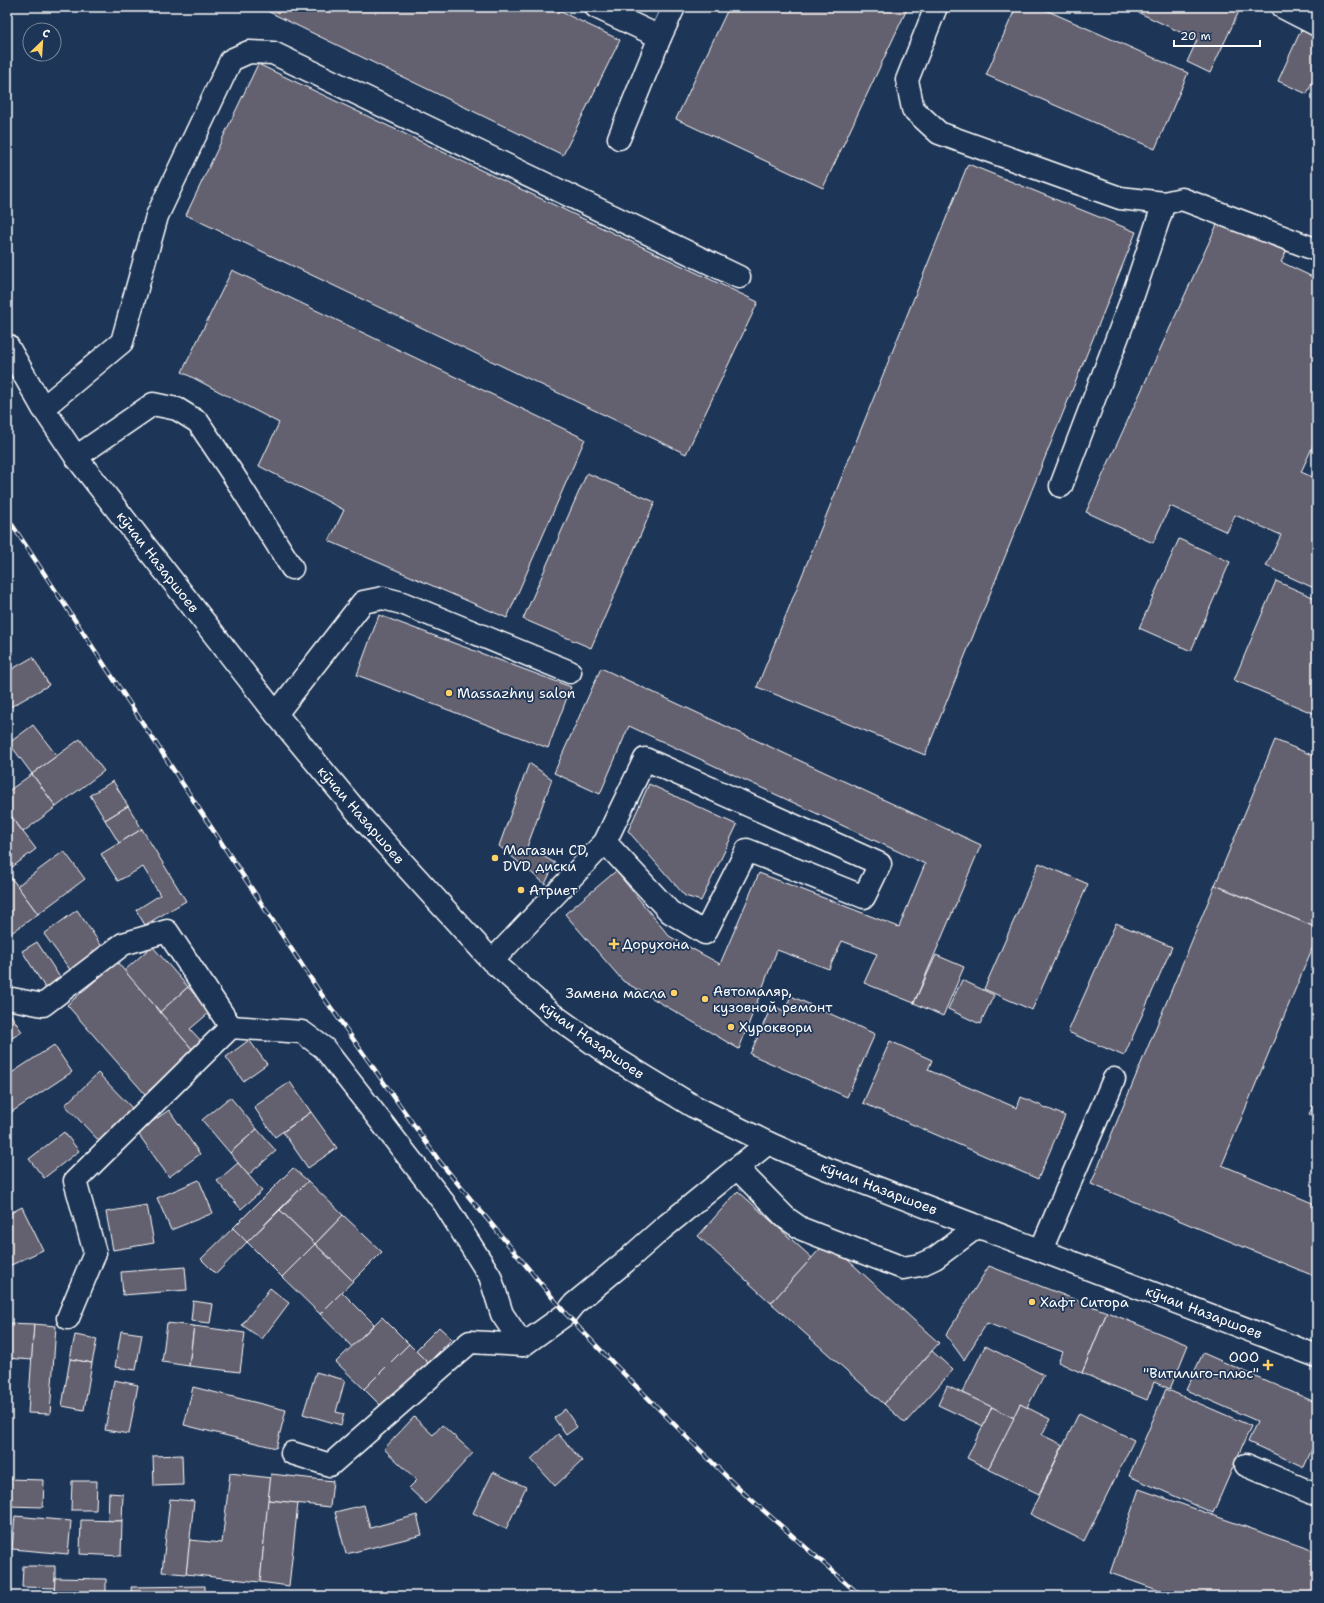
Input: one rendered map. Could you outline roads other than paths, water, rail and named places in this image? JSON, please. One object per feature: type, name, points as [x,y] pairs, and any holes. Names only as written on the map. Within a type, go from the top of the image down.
[{"type":"street","points":[[596,7],[660,37]]},
{"type":"street","points":[[619,138],[660,37],[674,7]]},
{"type":"street","points":[[936,7],[907,80],[913,109],[939,133],[1120,198],[1164,203],[1182,199],[1317,250]]},
{"type":"street","points":[[1282,7],[1317,25]]},
{"type":"street","points":[[43,408],[122,342],[157,216],[231,60],[250,52],[273,53],[739,277]]},
{"type":"street","points":[[1061,486],[1130,304],[1164,203]]},
{"type":"street","name":"кӯчаи Назаршоев","points":[[7,345],[43,408],[76,457],[276,714],[363,819],[492,961],[552,1014],[611,1056],[693,1106],[768,1144],[825,1168],[1317,1356]]},
{"type":"street","points":[[76,457],[153,404],[177,409],[198,422],[292,568]]},
{"type":"street","points":[[276,714],[363,602],[383,598],[402,603],[570,672]]},
{"type":"street","points":[[492,961],[605,842],[645,759],[880,864],[864,896],[747,850],[705,934],[670,912],[605,842]]},
{"type":"street","points":[[7,998],[43,1004],[123,944],[167,931],[231,1026]]},
{"type":"street","points":[[68,1318],[95,1253],[75,1181],[231,1026],[302,1032],[324,1048],[444,1203],[490,1276],[502,1314],[523,1345]]},
{"type":"street","points":[[1041,1250],[1114,1080]]},
{"type":"street","points":[[292,1453],[330,1465],[470,1342],[523,1345],[566,1314],[574,1304],[662,1229],[768,1144]]},
{"type":"street","points":[[737,1168],[786,1218],[802,1229],[902,1268],[920,1265],[935,1258],[978,1226]]},
{"type":"street","points":[[1246,1465],[1317,1495]]},
{"type":"railway","points":[[7,517],[317,988],[440,1162],[566,1314],[617,1367],[738,1488],[861,1596]]},
{"type":"place","name":"Massazhny salon","points":[[449,693]]},
{"type":"place","name":"Магазин CD, DVD диски","points":[[495,858]]},
{"type":"place","name":"Атриет","points":[[521,890]]},
{"type":"place","name":"Дорухона","points":[[614,944]]},
{"type":"place","name":"Замена масла","points":[[674,993]]},
{"type":"place","name":"Автомаляр, кузовной ремонт","points":[[705,999]]},
{"type":"place","name":"Хуроквори","points":[[731,1027]]},
{"type":"place","name":"Хафт Ситора","points":[[1032,1302]]},
{"type":"place","name":"ООО \"Витилиго-плюс\"","points":[[1268,1365]]}]
